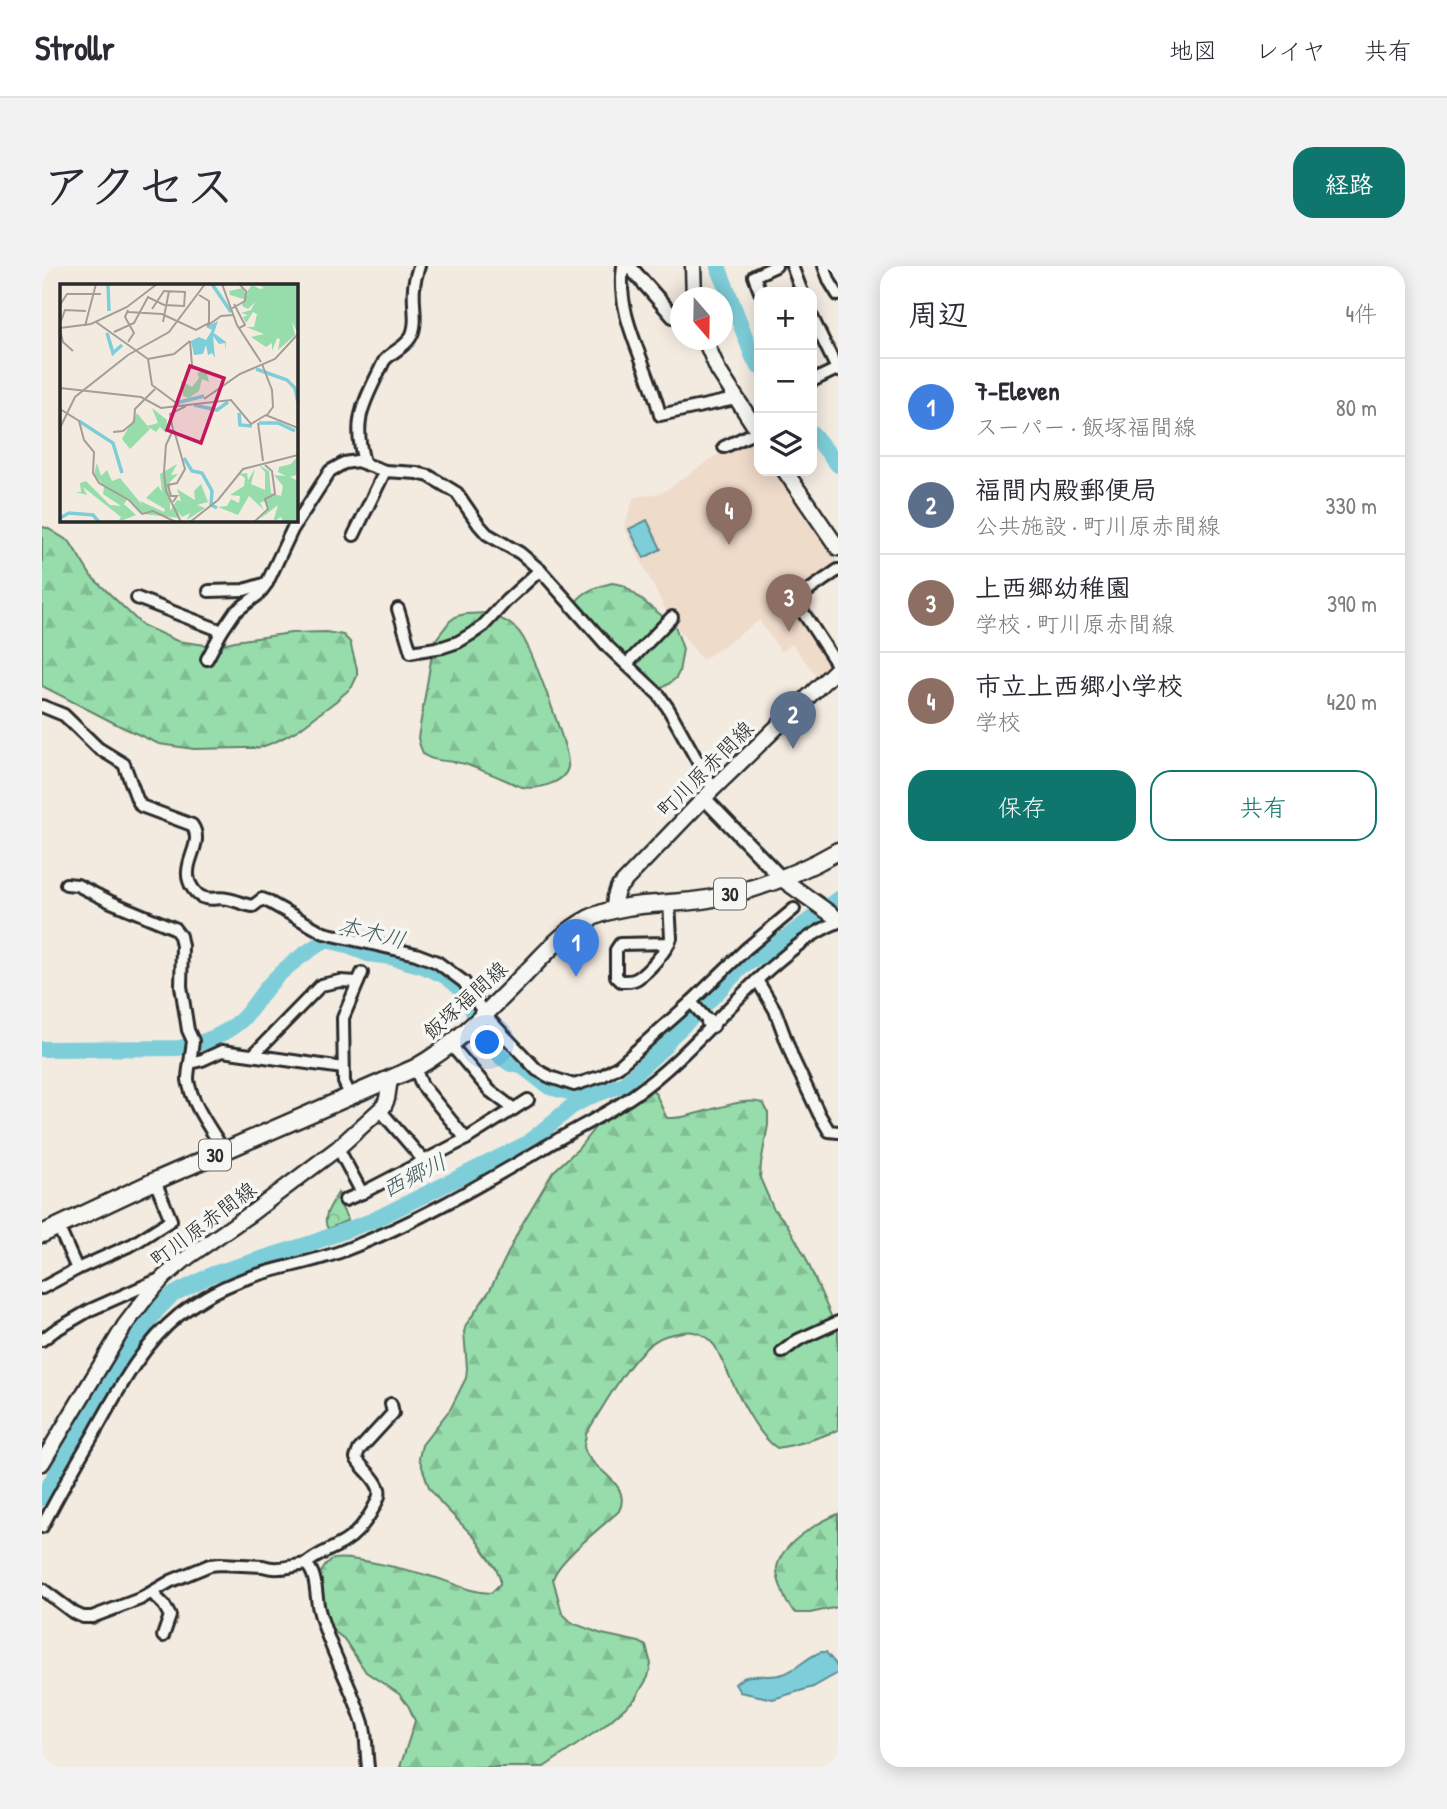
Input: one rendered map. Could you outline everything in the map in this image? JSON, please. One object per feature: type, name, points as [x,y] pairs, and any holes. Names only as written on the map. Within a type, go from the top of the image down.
[{"type":"main road","points":[[693,266],[694,287]]},
{"type":"main road","points":[[709,350],[718,370],[754,425]]},
{"type":"main road","points":[[788,476],[838,548]]},
{"type":"main road","name":"町川原赤間線","points":[[614,909],[618,888],[838,667]]},
{"type":"main road","name":"飯塚福間線","points":[[42,1234],[155,1181],[415,1068],[451,1045],[481,1019],[557,941],[588,919],[614,909],[707,899],[782,879],[838,851]]},
{"type":"main road","points":[[782,879],[813,899],[838,920]]},
{"type":"main road","name":"町川原赤間線","points":[[42,1463],[125,1325],[164,1277],[338,1148],[380,1110],[387,1099],[390,1079]]},
{"type":"street","points":[[364,463],[358,426],[360,413],[384,360],[412,336],[415,312],[413,290],[419,266]]},
{"type":"street","points":[[623,266],[621,278],[624,314],[655,393],[660,415],[735,398]]},
{"type":"street","points":[[629,266],[670,312]]},
{"type":"street","points":[[758,287],[754,276],[776,266]]},
{"type":"street","points":[[792,266],[800,287]]},
{"type":"street","points":[[824,266],[830,282],[838,292]]},
{"type":"street","points":[[817,339],[838,370],[817,379]]},
{"type":"street","points":[[724,447],[754,434]]},
{"type":"street","points":[[298,521],[330,471],[344,463],[357,461],[384,471],[429,476],[457,493],[487,534],[520,553],[540,570],[609,648],[659,695],[668,708],[709,794],[782,879]]},
{"type":"street","points":[[354,536],[384,471]]},
{"type":"street","points":[[207,659],[235,612],[267,583],[297,522]]},
{"type":"street","points":[[398,609],[411,652],[443,647],[458,642],[483,626],[540,570]]},
{"type":"street","points":[[838,570],[795,600],[838,667]]},
{"type":"street","points":[[209,591],[244,590],[267,583]]},
{"type":"street","points":[[137,598],[222,631]]},
{"type":"street","points":[[627,664],[672,617]]},
{"type":"street","points":[[42,706],[64,715],[98,748],[124,764],[141,806],[192,825],[197,831],[188,872],[193,889],[199,895],[206,898],[231,899],[253,906],[262,899],[324,933],[416,954],[437,962],[464,982],[481,1019],[537,1070],[574,1085],[602,1076],[619,1066],[692,1004],[746,949],[794,909]]},
{"type":"street","points":[[66,884],[77,885],[174,928],[180,936],[181,986],[188,1030],[193,1041],[188,1078],[193,1096],[224,1151]]},
{"type":"street","points":[[668,902],[671,938],[669,943],[663,953],[639,978],[621,981],[616,976],[616,950],[620,944],[669,943]]},
{"type":"street","points":[[42,1527],[126,1377],[151,1343],[180,1315],[233,1283],[346,1250],[428,1212],[513,1166],[633,1095],[681,1056],[711,1024],[795,946],[838,920]]},
{"type":"street","points":[[253,1055],[321,985],[360,978],[343,1018],[344,1082],[351,1097]]},
{"type":"street","points":[[757,980],[775,1010],[793,1059],[819,1114],[829,1131],[838,1132]]},
{"type":"street","points":[[692,1004],[711,1024]]},
{"type":"street","points":[[451,1045],[490,1091],[514,1109]]},
{"type":"street","points":[[190,1060],[202,1060],[222,1051],[343,1068]]},
{"type":"street","points":[[415,1068],[422,1085],[466,1139]]},
{"type":"street","points":[[345,1200],[466,1139],[528,1100]]},
{"type":"street","points":[[380,1110],[424,1161]]},
{"type":"street","points":[[338,1148],[362,1193]]},
{"type":"street","points":[[42,1288],[133,1244],[171,1220],[155,1181]]},
{"type":"street","points":[[58,1226],[77,1269]]},
{"type":"street","points":[[42,1340],[90,1310],[164,1277]]},
{"type":"street","points":[[782,1352],[798,1340],[838,1322]]},
{"type":"street","points":[[42,1589],[83,1617],[92,1617],[140,1600],[171,1581],[210,1565],[280,1568],[306,1564],[345,1542],[368,1519],[380,1493],[378,1485],[356,1458],[359,1450],[393,1413],[391,1404]]},
{"type":"street","points":[[306,1564],[310,1568],[327,1635],[363,1726],[368,1767]]},
{"type":"street","points":[[152,1592],[170,1616],[163,1636]]},
{"type":"shaded area","points":[[752,439],[754,476],[777,476],[838,563],[838,567],[791,598],[831,662],[831,667],[819,679],[792,644],[781,652],[759,620],[702,660],[668,615],[624,527],[634,497],[662,493],[724,450]]},
{"type":"green space","points":[[42,527],[70,542],[91,576],[142,625],[177,641],[213,646],[291,633],[326,632],[343,635],[350,642],[357,669],[352,687],[298,730],[277,741],[259,748],[194,749],[159,744],[42,686]]},
{"type":"green space","points":[[612,583],[623,585],[675,626],[683,649],[679,672],[667,685],[648,691],[641,688],[591,637],[584,625],[576,602],[587,592]]},
{"type":"green space","points":[[487,613],[502,619],[522,636],[550,702],[568,767],[562,777],[550,784],[529,788],[520,786],[463,763],[431,758],[423,753],[421,748],[418,738],[434,642],[457,616]]},
{"type":"green space","points":[[649,1086],[667,1118],[678,1118],[744,1102],[764,1104],[768,1113],[768,1125],[760,1178],[773,1208],[787,1224],[805,1256],[838,1332],[838,1430],[777,1448],[758,1429],[715,1346],[707,1338],[698,1333],[684,1332],[664,1336],[647,1347],[618,1382],[586,1434],[584,1443],[592,1462],[620,1491],[622,1501],[619,1511],[572,1553],[556,1571],[553,1579],[562,1613],[572,1623],[646,1646],[651,1664],[648,1677],[635,1699],[603,1727],[544,1767],[400,1767],[415,1721],[409,1707],[399,1694],[366,1672],[344,1639],[322,1622],[318,1578],[331,1560],[350,1559],[433,1577],[483,1593],[491,1593],[500,1584],[496,1568],[475,1538],[429,1487],[419,1458],[422,1445],[451,1408],[466,1378],[466,1325],[490,1290],[521,1226],[553,1172],[578,1149],[615,1102]]},
{"type":"green space","points":[[338,1193],[345,1204],[341,1206],[348,1220],[328,1229],[327,1215]]},
{"type":"green space","points":[[838,1514],[838,1607],[796,1613],[787,1603],[778,1579],[780,1559],[801,1535]]},
{"type":"water","points":[[647,520],[661,549],[644,558],[629,529]]},
{"type":"water","points":[[821,1652],[826,1652],[836,1664],[838,1673],[813,1687],[773,1699],[740,1692],[735,1684],[747,1677],[783,1674]]},
{"type":"waterway","points":[[718,266],[754,359]]},
{"type":"waterway","points":[[817,439],[838,465]]},
{"type":"waterway","name":"西郷川","points":[[42,1498],[129,1346],[172,1295],[213,1274],[374,1220],[528,1143],[571,1107],[624,1084],[741,968],[838,899]]},
{"type":"waterway","name":"本木川","points":[[42,1049],[179,1048],[210,1039],[239,1022],[282,972],[326,940],[368,954],[423,966],[445,976],[464,991],[485,1038],[502,1058],[511,1064],[519,1064],[549,1087],[589,1097]]},
{"type":"place","name":"市立上西郷小学校","points":[[729,545]]},
{"type":"place","name":"上西郷幼稚園","points":[[789,632]]},
{"type":"place","name":"福間内殿郵便局","points":[[793,749]]},
{"type":"place","name":"7-Eleven","points":[[576,977]]}]
